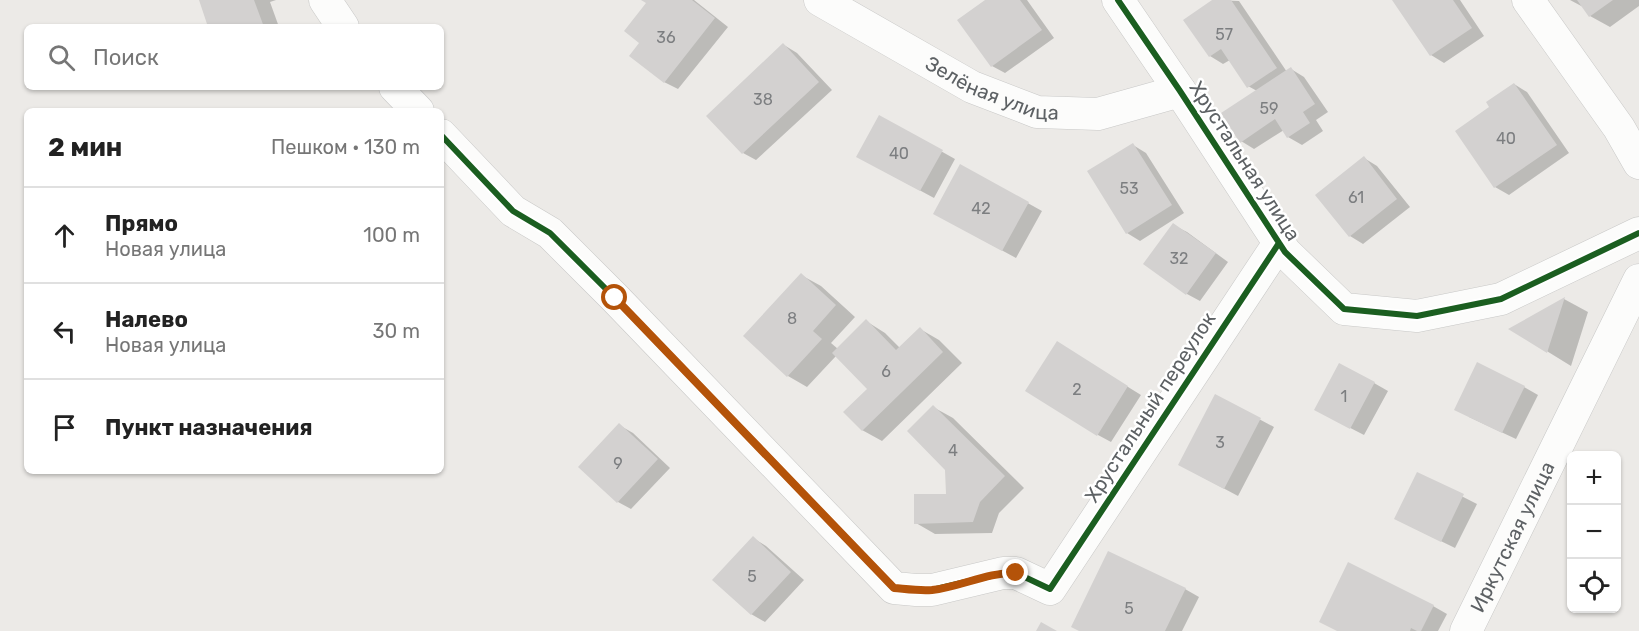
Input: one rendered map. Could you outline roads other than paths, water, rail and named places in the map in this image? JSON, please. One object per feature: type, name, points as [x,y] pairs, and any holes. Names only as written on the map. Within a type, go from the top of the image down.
[{"type":"street","points":[[325,0],[341,24]]},
{"type":"street","name":"Зелёная улица","points":[[820,0],[972,87],[1037,112],[1098,114],[1180,91]]},
{"type":"street","name":"Хрустальная улица","points":[[1118,0],[1278,243],[1344,309],[1417,316],[1501,298],[1639,233]]},
{"type":"street","points":[[1528,0],[1619,128],[1639,163]]},
{"type":"street","points":[[397,90],[415,108]]},
{"type":"street","name":"Хрустальный переулок","points":[[444,138],[513,211],[550,233],[591,273],[894,588],[932,590],[1003,573],[1016,573],[1050,590],[1278,243]]},
{"type":"street","name":"Иркутская улица","points":[[1466,631],[1639,280]]}]
